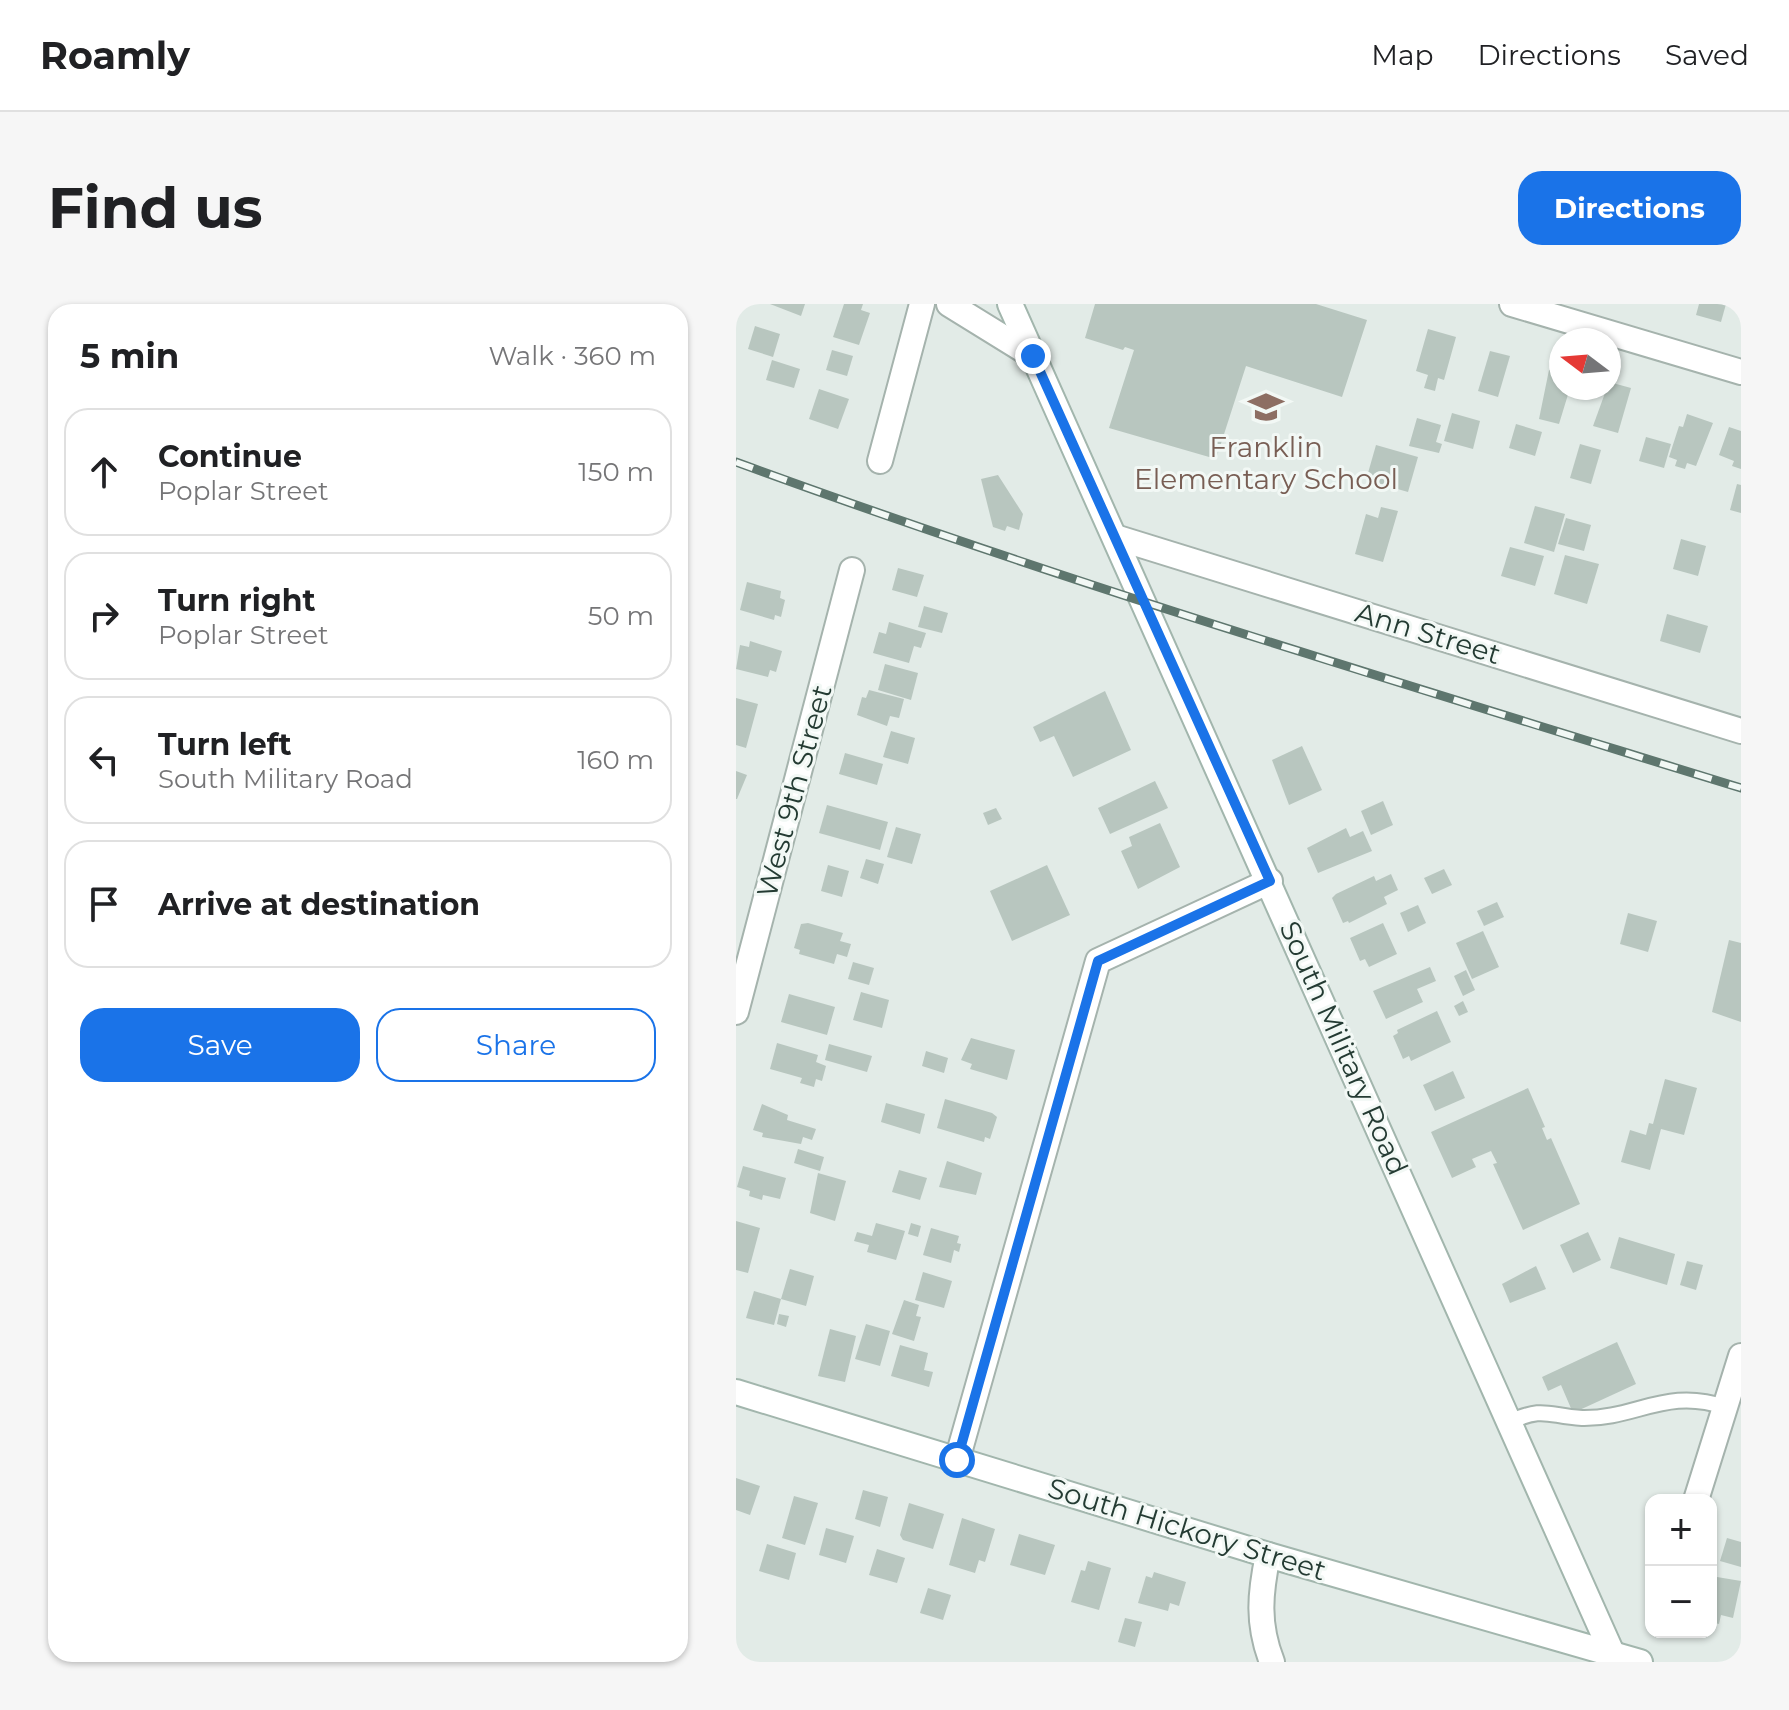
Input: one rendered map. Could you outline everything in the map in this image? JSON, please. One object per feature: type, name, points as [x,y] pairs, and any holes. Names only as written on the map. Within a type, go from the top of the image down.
[{"type":"street","points":[[880,461],[922,304]]},
{"type":"street","points":[[949,304],[1033,356]]},
{"type":"street","name":"South Military Road","points":[[1010,304],[1614,1658]]},
{"type":"street","points":[[1512,304],[1741,372]]},
{"type":"street","name":"Ann Street","points":[[1115,537],[1741,731]]},
{"type":"street","name":"West 9th Street","points":[[736,1012],[852,570]]},
{"type":"street","points":[[957,1460],[1098,961],[1270,881]]},
{"type":"street","points":[[1698,1494],[1741,1356]]},
{"type":"street","name":"South Hickory Street","points":[[736,1392],[1268,1555],[1614,1658],[1640,1662]]},
{"type":"street","points":[[1268,1555],[1260,1617],[1272,1662]]},
{"type":"lane","points":[[1509,1422],[1534,1411],[1584,1418],[1698,1398],[1725,1407]]},
{"type":"building","points":[[770,304],[805,304],[801,316]]},
{"type":"building","points":[[844,304],[863,304],[861,310],[870,313],[859,345],[833,337]]},
{"type":"building","points":[[1095,304],[1316,304],[1367,320],[1342,397],[1246,366],[1216,459],[1109,428],[1134,350],[1125,347],[1123,350],[1085,338]]},
{"type":"building","points":[[1699,304],[1726,304],[1721,322],[1696,315]]},
{"type":"building","points":[[755,326],[780,334],[773,357],[748,349]]},
{"type":"building","points":[[1428,329],[1456,337],[1444,380],[1438,378],[1435,391],[1424,388],[1428,375],[1416,371]]},
{"type":"building","points":[[832,350],[853,356],[847,376],[826,370]]},
{"type":"building","points":[[1490,351],[1510,356],[1498,397],[1478,391]]},
{"type":"building","points":[[772,360],[800,369],[794,388],[766,380]]},
{"type":"building","points":[[1549,370],[1549,400],[1566,400],[1559,424],[1539,419]]},
{"type":"building","points":[[1621,385],[1631,388],[1618,433],[1593,426],[1602,400],[1621,400]]},
{"type":"building","points":[[819,389],[849,399],[838,429],[809,419]]},
{"type":"building","points":[[1452,413],[1480,421],[1473,449],[1444,441]]},
{"type":"building","points":[[1687,414],[1713,423],[1696,466],[1687,463],[1685,469],[1675,466],[1677,460],[1669,457],[1679,426],[1683,427]]},
{"type":"building","points":[[1417,418],[1441,425],[1436,442],[1442,444],[1439,453],[1409,446]]},
{"type":"building","points":[[1516,424],[1542,432],[1535,456],[1509,448]]},
{"type":"building","points":[[1729,427],[1741,431],[1741,469],[1732,466],[1734,461],[1719,455]]},
{"type":"building","points":[[1646,437],[1671,444],[1664,468],[1639,461]]},
{"type":"building","points":[[1580,444],[1601,450],[1591,484],[1570,478]]},
{"type":"building","points":[[1376,445],[1418,457],[1408,492],[1366,480]]},
{"type":"building","points":[[998,475],[1023,514],[1019,530],[1007,526],[1005,531],[993,527],[981,479]]},
{"type":"building","points":[[1737,484],[1741,485],[1741,513],[1730,510]]},
{"type":"building","points":[[1535,506],[1565,514],[1554,552],[1524,543]]},
{"type":"building","points":[[1381,507],[1398,511],[1383,562],[1355,554],[1366,514],[1378,518]]},
{"type":"building","points":[[1566,518],[1591,525],[1584,551],[1558,544]]},
{"type":"building","points":[[1681,539],[1706,546],[1698,576],[1673,569]]},
{"type":"building","points":[[1510,547],[1544,556],[1535,586],[1501,576]]},
{"type":"building","points":[[1565,555],[1599,564],[1587,604],[1554,594]]},
{"type":"building","points":[[898,568],[924,575],[917,597],[892,590]]},
{"type":"building","points":[[747,582],[781,591],[780,598],[785,600],[781,617],[775,615],[774,620],[740,610]]},
{"type":"building","points":[[924,606],[948,613],[942,633],[918,627]]},
{"type":"building","points":[[1667,614],[1708,626],[1700,653],[1660,641]]},
{"type":"building","points":[[889,622],[926,633],[921,648],[914,646],[909,663],[873,653],[879,632],[886,634]]},
{"type":"building","points":[[750,641],[782,651],[776,672],[770,670],[768,677],[736,669],[740,645],[749,647]]},
{"type":"building","points":[[885,664],[918,673],[911,700],[878,690]]},
{"type":"building","points":[[869,690],[904,699],[899,718],[890,716],[887,726],[857,715],[862,697],[866,698]]},
{"type":"building","points":[[1105,691],[1131,750],[1073,777],[1054,736],[1040,742],[1033,727]]},
{"type":"building","points":[[736,698],[758,704],[746,748],[736,745]]},
{"type":"building","points":[[891,731],[915,738],[908,764],[883,757]]},
{"type":"building","points":[[1302,746],[1322,790],[1289,805],[1272,760]]},
{"type":"building","points":[[845,753],[883,764],[877,785],[839,774]]},
{"type":"building","points":[[736,771],[747,775],[737,799],[736,799]]},
{"type":"building","points":[[1155,781],[1168,808],[1110,834],[1098,808]]},
{"type":"building","points":[[1383,801],[1393,825],[1371,835],[1361,811]]},
{"type":"building","points":[[827,805],[888,822],[880,850],[819,833]]},
{"type":"building","points":[[996,808],[1002,819],[988,825],[983,813]]},
{"type":"building","points":[[1160,823],[1180,867],[1138,889],[1121,851],[1132,846],[1129,837]]},
{"type":"building","points":[[896,827],[921,834],[912,864],[887,857]]},
{"type":"building","points":[[1346,828],[1350,837],[1363,831],[1372,851],[1318,873],[1307,848]]},
{"type":"building","points":[[866,859],[884,864],[878,884],[860,878]]},
{"type":"building","points":[[828,865],[849,871],[842,897],[821,891]]},
{"type":"building","points":[[1047,865],[1070,915],[1012,941],[990,891]]},
{"type":"building","points":[[1444,869],[1452,885],[1432,894],[1424,878]]},
{"type":"building","points":[[1391,874],[1398,890],[1384,897],[1387,904],[1343,923],[1332,898],[1374,876],[1376,881]]},
{"type":"building","points":[[1497,902],[1504,917],[1484,926],[1477,911]]},
{"type":"building","points":[[1418,905],[1426,923],[1408,932],[1400,913]]},
{"type":"building","points":[[1628,913],[1657,921],[1648,952],[1620,944]]},
{"type":"building","points":[[808,923],[843,933],[840,941],[851,944],[847,957],[837,954],[834,964],[799,954],[800,950],[794,948],[801,924]]},
{"type":"building","points":[[1383,923],[1397,954],[1369,967],[1365,959],[1360,961],[1350,938]]},
{"type":"building","points":[[1483,931],[1499,967],[1472,979],[1456,943]]},
{"type":"building","points":[[1729,940],[1741,943],[1741,1022],[1712,1012]]},
{"type":"building","points":[[853,962],[874,968],[869,985],[848,979]]},
{"type":"building","points":[[1430,967],[1436,981],[1417,989],[1423,1002],[1386,1019],[1373,991]]},
{"type":"building","points":[[1466,970],[1475,990],[1463,996],[1454,976]]},
{"type":"building","points":[[861,992],[889,1000],[882,1028],[853,1020]]},
{"type":"building","points":[[789,994],[835,1007],[827,1035],[781,1022]]},
{"type":"building","points":[[1463,1001],[1468,1012],[1459,1016],[1454,1006]]},
{"type":"building","points":[[1437,1011],[1451,1042],[1411,1061],[1409,1056],[1403,1059],[1393,1036],[1398,1033],[1397,1030]]},
{"type":"building","points":[[971,1038],[1015,1050],[1007,1080],[970,1069],[972,1064],[961,1060]]},
{"type":"building","points":[[777,1043],[818,1055],[816,1062],[826,1066],[822,1081],[816,1079],[814,1087],[800,1083],[802,1078],[770,1069]]},
{"type":"building","points":[[829,1044],[872,1056],[867,1072],[825,1060]]},
{"type":"building","points":[[926,1051],[948,1058],[944,1073],[922,1066]]},
{"type":"building","points":[[1453,1071],[1465,1098],[1435,1111],[1423,1085]]},
{"type":"building","points":[[1665,1079],[1697,1088],[1684,1135],[1661,1129],[1650,1170],[1621,1162],[1630,1130],[1646,1135],[1649,1123],[1653,1124]]},
{"type":"building","points":[[1528,1088],[1545,1127],[1542,1128],[1547,1140],[1551,1138],[1580,1204],[1523,1230],[1493,1164],[1497,1163],[1491,1151],[1472,1159],[1476,1167],[1452,1178],[1431,1132]]},
{"type":"building","points":[[945,1099],[997,1117],[990,1139],[985,1137],[984,1142],[937,1128]]},
{"type":"building","points":[[886,1103],[925,1114],[920,1134],[881,1122]]},
{"type":"building","points":[[762,1104],[788,1115],[787,1120],[816,1129],[812,1140],[803,1137],[801,1144],[762,1137],[763,1133],[753,1130]]},
{"type":"building","points":[[798,1149],[824,1157],[820,1171],[794,1163]]},
{"type":"building","points":[[947,1161],[982,1173],[976,1195],[939,1187]]},
{"type":"building","points":[[743,1166],[786,1178],[780,1199],[763,1195],[762,1200],[749,1196],[750,1191],[737,1187]]},
{"type":"building","points":[[899,1170],[927,1178],[920,1200],[892,1192]]},
{"type":"building","points":[[818,1173],[846,1181],[835,1221],[810,1213]]},
{"type":"building","points":[[736,1221],[760,1228],[748,1273],[736,1270]]},
{"type":"building","points":[[876,1223],[905,1231],[896,1260],[867,1252],[869,1245],[854,1241],[857,1232],[872,1236]]},
{"type":"building","points":[[911,1223],[921,1226],[918,1237],[908,1234]]},
{"type":"building","points":[[931,1228],[959,1236],[959,1252],[954,1250],[951,1263],[923,1255]]},
{"type":"building","points":[[1588,1232],[1601,1260],[1573,1273],[1560,1245]]},
{"type":"building","points":[[1619,1237],[1675,1254],[1667,1285],[1610,1268]]},
{"type":"building","points":[[1687,1261],[1703,1265],[1696,1290],[1680,1285]]},
{"type":"building","points":[[1536,1266],[1546,1289],[1510,1303],[1502,1284]]},
{"type":"building","points":[[790,1269],[814,1276],[806,1306],[781,1299]]},
{"type":"building","points":[[923,1272],[952,1281],[944,1308],[915,1300]]},
{"type":"building","points":[[754,1291],[781,1299],[774,1325],[746,1318]]},
{"type":"building","points":[[904,1300],[919,1305],[916,1316],[921,1317],[914,1341],[892,1334]]},
{"type":"building","points":[[779,1314],[789,1316],[786,1327],[777,1324]]},
{"type":"building","points":[[866,1324],[890,1331],[880,1366],[855,1359]]},
{"type":"building","points":[[830,1329],[856,1336],[845,1382],[818,1376]]},
{"type":"building","points":[[1617,1342],[1636,1384],[1573,1413],[1561,1385],[1548,1391],[1542,1377]]},
{"type":"building","points":[[900,1345],[928,1353],[924,1370],[933,1372],[929,1387],[891,1376]]},
{"type":"building","points":[[736,1478],[760,1486],[750,1515],[736,1510]]},
{"type":"building","points":[[863,1490],[888,1497],[880,1527],[855,1519]]},
{"type":"building","points":[[794,1496],[818,1503],[805,1545],[782,1538]]},
{"type":"building","points":[[909,1503],[944,1514],[933,1549],[903,1540],[900,1535]]},
{"type":"building","points":[[962,1518],[995,1529],[985,1562],[979,1560],[975,1573],[949,1565]]},
{"type":"building","points":[[826,1528],[854,1536],[846,1563],[819,1555]]},
{"type":"building","points":[[1019,1534],[1055,1545],[1045,1575],[1010,1565]]},
{"type":"building","points":[[1727,1538],[1741,1542],[1741,1567],[1720,1561]]},
{"type":"building","points":[[767,1544],[796,1553],[789,1580],[759,1571]]},
{"type":"building","points":[[877,1549],[905,1558],[897,1583],[869,1575]]},
{"type":"building","points":[[1088,1561],[1111,1568],[1099,1610],[1071,1602],[1081,1570],[1085,1571]]},
{"type":"building","points":[[1154,1572],[1186,1582],[1179,1606],[1170,1603],[1168,1611],[1138,1603],[1146,1576],[1152,1578]]},
{"type":"building","points":[[1717,1577],[1741,1581],[1733,1618],[1721,1615],[1719,1624]]},
{"type":"building","points":[[928,1588],[951,1595],[943,1620],[920,1613]]},
{"type":"building","points":[[1125,1618],[1142,1622],[1135,1647],[1118,1642]]},
{"type":"railway","points":[[736,462],[1111,591],[1741,788]]},
{"type":"place","name":"Franklin Elementary School","points":[[1266,407]]},
{"type":"route","points":[[957,1460],[1098,961],[1270,881],[1033,356]]}]
